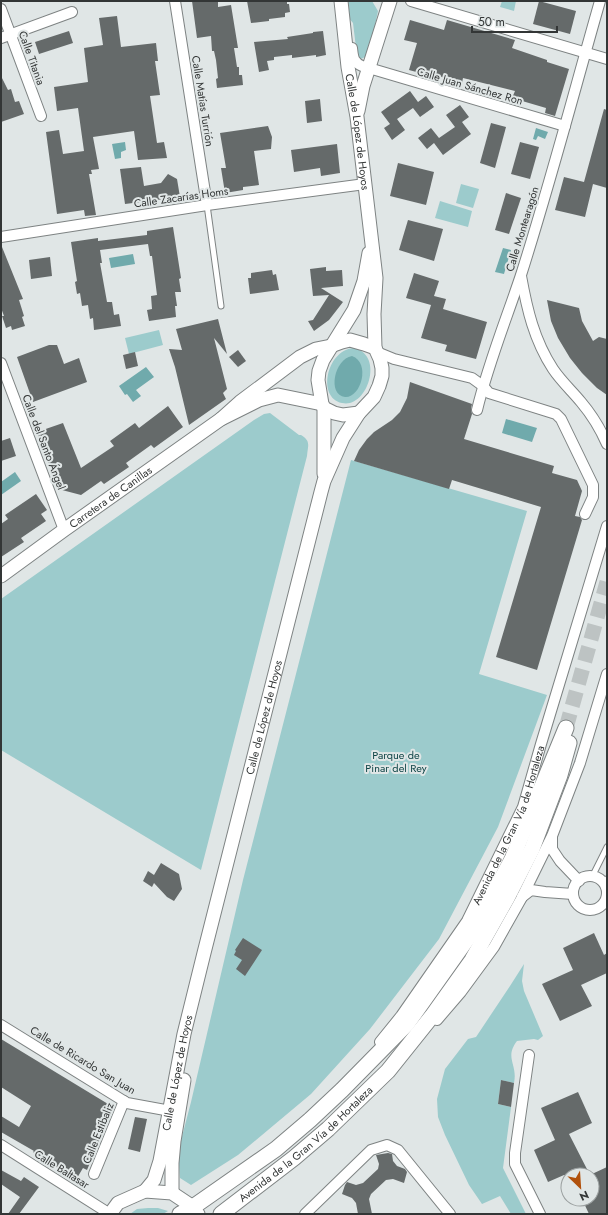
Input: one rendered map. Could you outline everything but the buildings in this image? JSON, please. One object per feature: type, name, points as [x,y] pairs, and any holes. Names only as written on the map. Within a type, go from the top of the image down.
[{"type":"main road","name":"Avenida de la Gran Vía de Hortaleza","points":[[191,1212],[276,1149],[342,1090],[407,1024],[473,931],[512,859],[569,729],[560,775],[532,848],[507,898],[472,960],[432,1016],[388,1071],[328,1129],[294,1158],[221,1214]]},
{"type":"street","name":"Calle Matías Turrión","points":[[175,1],[207,206]]},
{"type":"street","name":"Calle de López de Hoyos","points":[[341,1],[348,67],[357,117],[376,278],[374,314],[376,350]]},
{"type":"street","points":[[357,117],[361,94],[390,1]]},
{"type":"street","points":[[411,1],[607,59]]},
{"type":"street","name":"Calle Montearagón","points":[[477,410],[483,386],[521,274],[600,1]]},
{"type":"street","name":"Calle Titania","points":[[1,9],[6,36],[41,116]]},
{"type":"street","points":[[6,36],[72,12]]},
{"type":"street","name":"Calle de López de Hoyos","points":[[343,24],[349,32],[351,38],[355,62],[360,66],[369,69]]},
{"type":"street","name":"Calle Juan Sánchez Ron","points":[[369,69],[565,126]]},
{"type":"street","name":"Calle Zacarías Homs","points":[[1,237],[365,184]]},
{"type":"street","name":"Calle de López de Hoyos","points":[[332,346],[354,310],[364,281],[371,240]]},
{"type":"street","points":[[521,274],[526,306],[532,328],[542,350],[553,369],[565,385],[580,400],[601,430],[607,444]]},
{"type":"street","points":[[376,350],[382,368],[380,386],[374,397],[359,413],[344,415],[323,406],[319,390],[319,371],[332,346],[350,340],[364,344],[376,350],[394,359],[472,378],[483,386],[489,393],[556,414],[561,419],[593,485],[593,497],[585,514]]},
{"type":"street","name":"Carretera de Canillas","points":[[1,576],[221,419],[240,402],[300,357],[316,349],[332,346]]},
{"type":"street","name":"Calle del Santo Ángel","points":[[1,363],[64,530]]},
{"type":"street","name":"Carretera de Canillas","points":[[221,419],[259,400],[278,395],[323,406]]},
{"type":"street","name":"Calle de López de Hoyos","points":[[323,406],[324,481]]},
{"type":"street","name":"Calle de López de Hoyos","points":[[172,1193],[174,1112],[184,1034],[324,481],[343,438],[359,413]]},
{"type":"street","name":"Avenida de la Gran Vía de Hortaleza","points":[[342,1090],[401,1016],[466,920],[523,807],[545,729],[607,526]]},
{"type":"street","name":"Avenida de la Gran Vía de Hortaleza","points":[[388,1071],[425,1033],[461,992],[494,947],[521,899],[552,836],[580,763],[607,674]]},
{"type":"street","points":[[552,836],[552,849],[560,861],[579,881]]},
{"type":"street","points":[[592,877],[606,882],[606,901],[599,908],[587,910],[578,905],[573,894],[579,881],[583,878],[592,877]]},
{"type":"street","points":[[521,899],[531,890],[573,894]]},
{"type":"street","name":"Calle de Ricardo San Juan","points":[[1,1024],[127,1103],[174,1112]]},
{"type":"street","points":[[529,1055],[514,1153],[516,1164],[540,1214]]},
{"type":"street","name":"Calle Estíbaliz","points":[[94,1174],[124,1101]]},
{"type":"street","name":"Calle de López de Hoyos","points":[[146,1190],[154,1180],[174,1112]]},
{"type":"street","name":"Calle Baltasar","points":[[1,1145],[110,1214]]},
{"type":"street","points":[[305,1214],[371,1150],[387,1145],[398,1150],[450,1214]]},
{"type":"street","points":[[110,1214],[118,1203],[146,1190],[172,1193],[191,1212]]},
{"type":"lane","points":[[207,206],[221,306]]},
{"type":"lane","points":[[592,877],[607,847]]},
{"type":"green space","points":[[349,1],[372,1],[378,11],[373,35],[365,57],[361,59],[357,56],[353,23],[348,17],[347,6]]},
{"type":"green space","points":[[502,1],[516,1],[514,11],[500,7]]},
{"type":"green space","points":[[461,184],[479,189],[473,208],[456,203]]},
{"type":"green space","points":[[440,201],[472,211],[468,227],[435,218]]},
{"type":"green space","points":[[159,330],[163,345],[129,354],[125,338]]},
{"type":"green space","points":[[353,348],[363,352],[368,360],[370,369],[369,380],[365,390],[359,398],[351,403],[342,403],[334,399],[329,393],[327,384],[328,375],[331,365],[336,357],[344,351]]},
{"type":"green space","points":[[270,413],[308,441],[307,456],[201,870],[1,750],[1,599],[254,420],[264,414]]},
{"type":"green space","name":"Parque de Pinar del Rey","points":[[351,460],[527,511],[479,674],[547,695],[498,827],[439,939],[370,1029],[311,1094],[238,1155],[191,1185],[180,1178],[178,1152],[243,880]]},
{"type":"green space","points":[[524,964],[522,981],[524,991],[543,1036],[538,1040],[517,1041],[513,1047],[511,1057],[515,1076],[514,1083],[501,1080],[498,1104],[511,1107],[503,1168],[526,1214],[511,1214],[500,1196],[482,1204],[469,1185],[438,1117],[437,1099],[445,1069],[468,1039],[476,1037]]},
{"type":"green space","points":[[158,1208],[168,1211],[163,1214],[130,1214],[137,1209]]},
{"type":"shaded area","points":[[536,128],[548,132],[545,139],[538,136],[536,140],[533,139]]},
{"type":"shaded area","points":[[125,142],[126,150],[121,152],[121,158],[115,159],[112,144]]},
{"type":"shaded area","points":[[503,248],[511,250],[504,274],[495,272]]},
{"type":"shaded area","points":[[133,254],[135,264],[111,268],[109,258]]},
{"type":"shaded area","points":[[352,356],[358,360],[361,366],[362,380],[356,392],[351,396],[345,397],[339,395],[336,390],[335,377],[341,363]]},
{"type":"shaded area","points":[[146,367],[154,377],[136,390],[141,396],[133,402],[127,394],[125,395],[119,386]]},
{"type":"shaded area","points":[[506,419],[537,428],[532,442],[502,433]]},
{"type":"shaded area","points":[[15,472],[21,481],[1,495],[1,482]]},
{"type":"tunnel","points":[[566,728],[607,582]]}]
